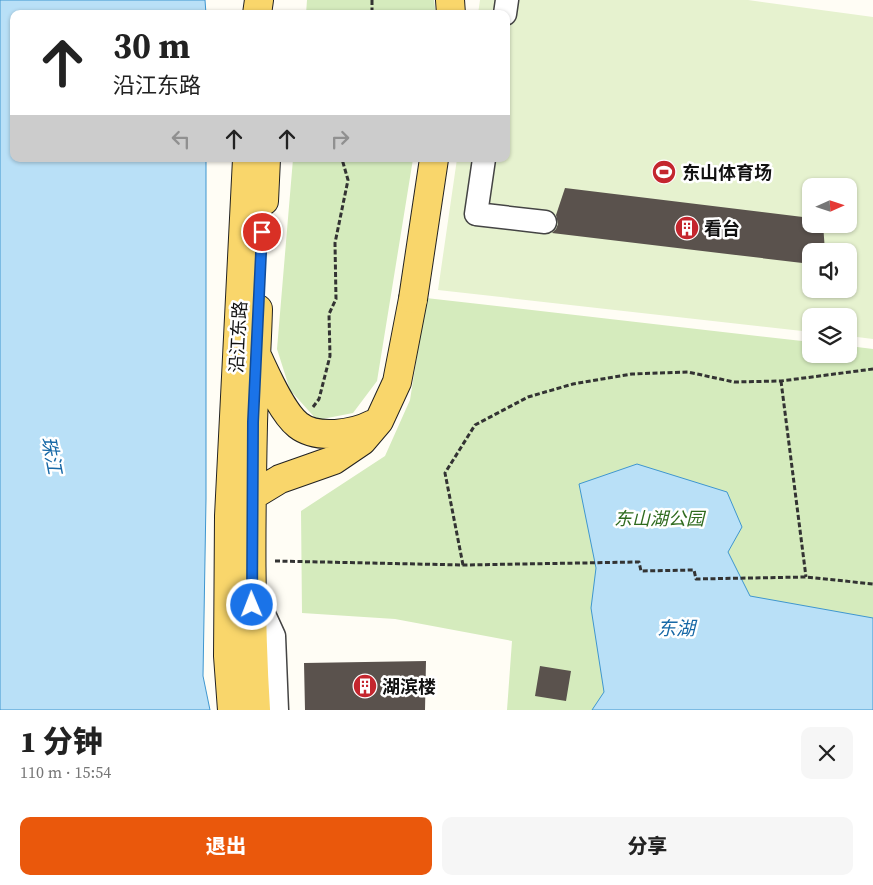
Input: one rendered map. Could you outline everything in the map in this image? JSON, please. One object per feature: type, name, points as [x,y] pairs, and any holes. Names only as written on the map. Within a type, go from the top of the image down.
[{"type":"main road","name":"沿江东路","points":[[240,657],[229,516],[247,162]]},
{"type":"main road","name":"沿江东路","points":[[240,657],[252,574],[253,422],[266,162]]},
{"type":"main road","points":[[229,516],[252,496],[280,479],[334,460],[362,441],[379,421],[397,382],[413,299],[434,162]]},
{"type":"main road","points":[[257,356],[280,402],[298,426],[318,433],[342,434],[364,429],[379,421]]},
{"type":"main road","points":[[232,710],[240,657]]},
{"type":"main road","points":[[240,657],[256,710]]},
{"type":"lane","points":[[484,162],[476,214],[545,222]]},
{"type":"lane","points":[[252,574],[274,636],[277,710]]},
{"type":"path","points":[[298,426],[318,399],[330,356],[329,314],[336,299],[335,243],[348,180],[343,162]]},
{"type":"path","points":[[463,566],[445,473],[475,425],[528,397],[573,384],[632,374],[688,372],[734,382],[781,381],[873,369]]},
{"type":"path","points":[[781,381],[806,577]]},
{"type":"path","points":[[252,574],[639,562],[640,571],[694,570],[696,580],[806,577],[873,584]]},
{"type":"green space","points":[[307,0],[434,0],[435,10],[306,10]]},
{"type":"green space","name":"东山体育场","points":[[480,0],[748,0],[873,17],[873,339],[857,337],[857,308],[802,308],[802,331],[438,290],[457,162],[510,162],[510,10],[479,10]]},
{"type":"green space","points":[[293,162],[413,162],[377,381],[353,413],[317,420],[290,390],[277,349]]},
{"type":"green space","name":"东山湖公园","points":[[426,298],[802,341],[802,363],[857,363],[857,347],[873,349],[873,710],[507,710],[512,641],[395,619],[302,613],[301,511],[385,456],[410,400]]},
{"type":"water","name":"珠江","points":[[0,0],[205,0],[206,10],[10,10],[10,162],[206,162],[206,499],[203,676],[210,710],[0,710]]},
{"type":"water","name":"东湖","points":[[637,464],[727,492],[742,527],[728,552],[750,596],[873,618],[873,710],[592,710],[604,692],[591,608],[596,568],[579,484]]},
{"type":"building","name":"看台","points":[[565,188],[802,217],[802,233],[824,233],[824,243],[802,243],[802,263],[552,233],[558,224],[556,215]]},
{"type":"building","name":"湖滨楼","points":[[426,661],[425,710],[305,710],[304,663]]},
{"type":"building","points":[[540,666],[571,671],[566,701],[535,696]]},
{"type":"place","name":"东山体育场","points":[[664,172]]},
{"type":"place","name":"看台","points":[[687,228]]},
{"type":"place","name":"湖滨楼","points":[[365,686]]},
{"type":"route","points":[[252,605],[253,422],[262,232]]}]
